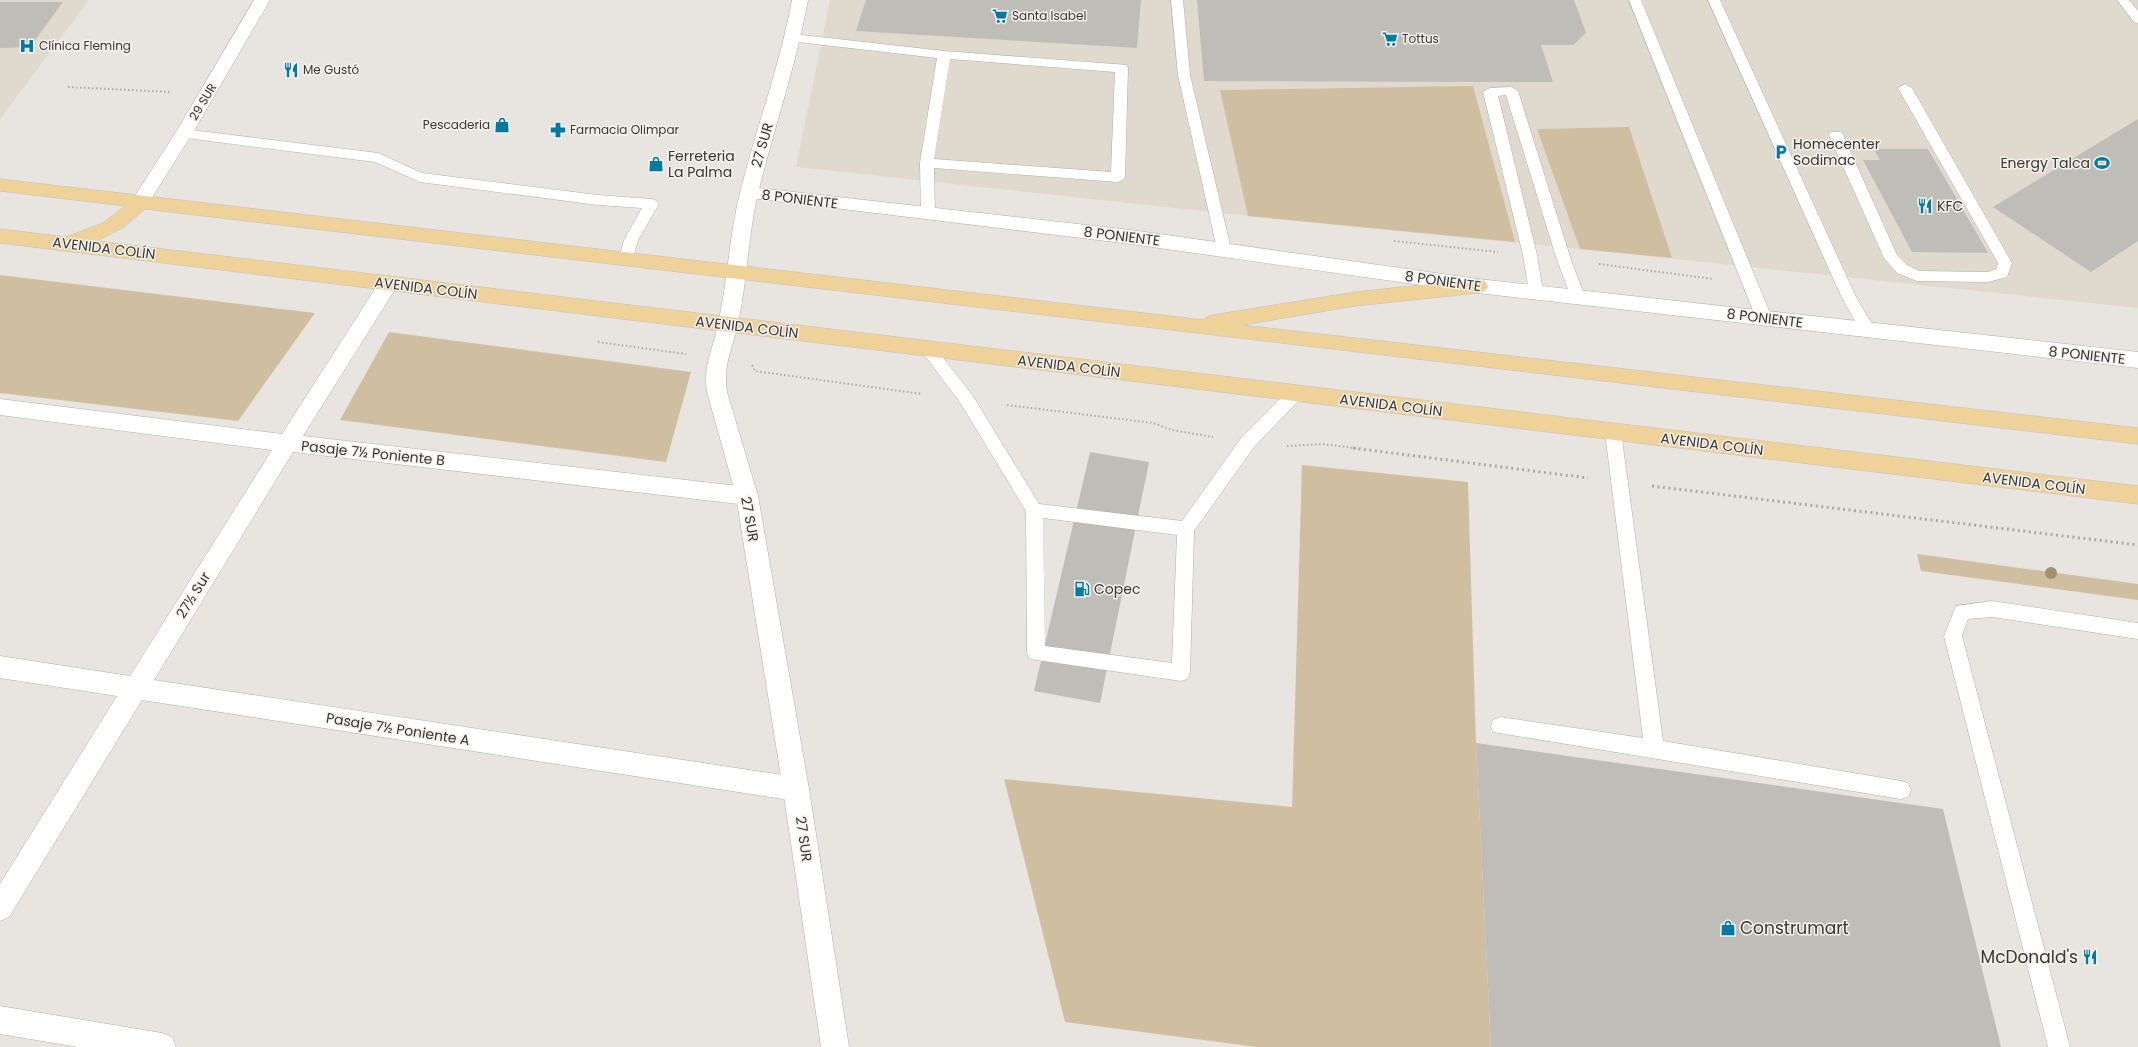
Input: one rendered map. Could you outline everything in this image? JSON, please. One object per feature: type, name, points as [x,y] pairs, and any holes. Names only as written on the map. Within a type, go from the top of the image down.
[{"type":"main road","points":[[0,185],[734,273],[2138,436]]},
{"type":"main road","points":[[67,244],[89,238],[108,228],[126,217],[140,202]]},
{"type":"main road","name":"AVENIDA COLÍN","points":[[0,236],[2138,495]]},
{"type":"main road","points":[[1186,326],[1355,299],[1478,286]]},
{"type":"street","name":"29 SUR","points":[[140,202],[184,134],[262,0]]},
{"type":"street","name":"27 SUR","points":[[800,0],[793,38],[749,193],[738,243],[728,325],[717,359],[715,378],[717,392],[747,496],[796,789],[835,1047]]},
{"type":"street","name":"8 PONIENTE","points":[[749,193],[1224,249],[1478,286],[1764,318],[1868,332],[2138,360]]},
{"type":"street","name":"27½ Sur","points":[[0,908],[287,443],[390,283]]},
{"type":"street","name":"Pasaje 7½ Poniente B","points":[[0,408],[747,496]]},
{"type":"street","name":"Pasaje 7½ Poniente A","points":[[0,667],[135,689],[796,789]]},
{"type":"street","points":[[0,1020],[162,1047]]},
{"type":"lane","points":[[1177,0],[1184,75],[1224,249]]},
{"type":"lane","points":[[1635,0],[1764,318]]},
{"type":"lane","points":[[1714,0],[1849,298],[1868,332]]},
{"type":"lane","points":[[2124,0],[2138,19]]},
{"type":"lane","points":[[793,38],[944,55],[1122,68],[1118,177],[927,163]]},
{"type":"lane","points":[[928,214],[927,163],[944,55]]},
{"type":"lane","points":[[1836,135],[1891,258],[1902,269],[1917,276],[1988,277],[2002,273],[2005,263],[1905,88]]},
{"type":"lane","points":[[1536,292],[1530,255],[1490,92],[1511,91],[1564,260],[1578,297]]},
{"type":"lane","points":[[184,134],[378,158],[420,177],[598,200],[652,204],[631,240],[626,260]]},
{"type":"lane","points":[[928,349],[967,400],[1034,510],[1036,653],[1181,673],[1186,529],[1248,442],[1295,394]]},
{"type":"lane","points":[[1613,432],[1654,749]]},
{"type":"lane","points":[[1034,510],[1186,529]]},
{"type":"lane","points":[[2059,1047],[1953,636],[1962,612],[1992,609],[2138,631]]},
{"type":"lane","points":[[1500,726],[1654,749],[1901,790]]},
{"type":"path","points":[[68,87],[207,94]]},
{"type":"path","points":[[717,359],[749,361],[755,370],[967,400],[1152,423],[1172,430],[1248,442],[1291,447],[1322,444],[1619,482],[2138,545]]},
{"type":"shaded area","name":"Clínica Fleming","points":[[0,0],[89,0],[0,119]]},
{"type":"shaded area","points":[[830,0],[2138,0],[2138,308],[1580,249],[1248,216],[796,167]]},
{"type":"shaded area","points":[[1473,86],[1515,242],[1248,216],[1220,90]]},
{"type":"shaded area","points":[[1629,127],[1672,258],[1580,249],[1537,129]]},
{"type":"shaded area","points":[[0,275],[315,313],[238,421],[0,393]]},
{"type":"shaded area","points":[[389,332],[691,372],[666,462],[340,420]]},
{"type":"shaded area","points":[[1302,465],[1468,482],[1476,743],[1491,1047],[1257,1047],[1065,1022],[1004,779],[1292,807]]},
{"type":"shaded area","points":[[1917,554],[2138,584],[2138,600],[1921,571]]},
{"type":"building","name":"Santa Isabel","points":[[866,0],[1141,0],[1137,48],[856,31]]},
{"type":"building","name":"Tottus","points":[[1197,0],[1574,0],[1586,33],[1573,45],[1541,45],[1553,82],[1204,81]]},
{"type":"building","points":[[0,2],[63,2],[30,47],[0,48]]},
{"type":"building","name":"Energy Talca","points":[[2138,119],[2138,241],[2091,272],[1993,207]]},
{"type":"building","name":"KFC","points":[[1874,149],[1928,149],[1988,253],[1912,252],[1863,160],[1880,160]]},
{"type":"building","points":[[1090,452],[1149,462],[1100,703],[1034,691]]},
{"type":"building","name":"Construmart","points":[[1476,743],[1943,809],[2001,1047],[1491,1047]]},
{"type":"place","name":"Santa Isabel","points":[[1000,16]]},
{"type":"place","name":"Tottus","points":[[1390,39]]},
{"type":"place","name":"Clínica Fleming","points":[[27,46]]},
{"type":"place","name":"Me Gustó","points":[[291,70]]},
{"type":"place","name":"Pescaderia","points":[[502,125]]},
{"type":"place","name":"Farmacia Olimpar","points":[[558,130]]},
{"type":"place","name":"Homecenter Sodimac","points":[[1781,152]]},
{"type":"place","name":"Energy Talca","points":[[2102,163]]},
{"type":"place","name":"Ferreteria La Palma","points":[[656,164]]},
{"type":"place","name":"KFC","points":[[1925,206]]},
{"type":"place","name":"Copec","points":[[1082,589]]},
{"type":"place","name":"Construmart","points":[[1728,928]]},
{"type":"place","name":"McDonald's","points":[[2090,957]]}]
